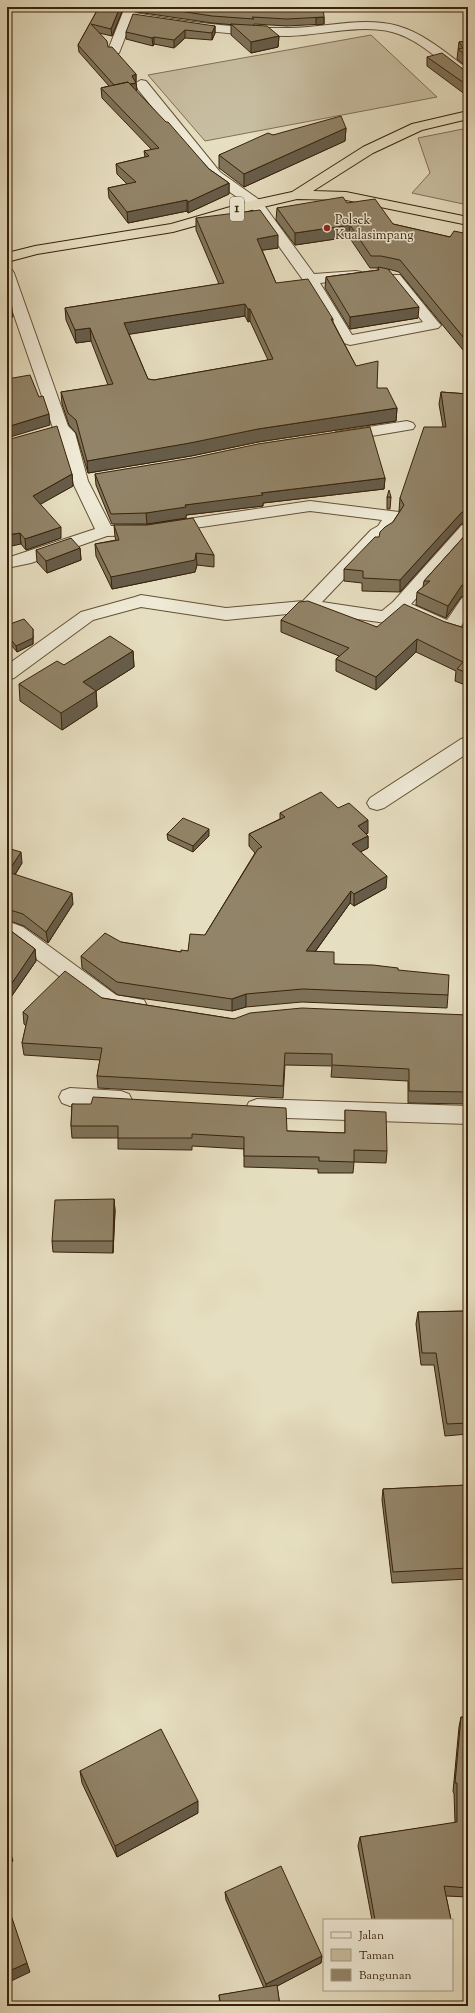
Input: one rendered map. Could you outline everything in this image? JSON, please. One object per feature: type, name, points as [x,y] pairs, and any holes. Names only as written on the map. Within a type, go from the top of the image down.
[{"type":"highway","points":[[296,195],[368,150],[417,127],[468,115]]},
{"type":"highway","points":[[329,174],[346,196]]},
{"type":"highway","name":"1","points":[[7,258],[35,250],[173,228],[256,204],[296,195],[346,196],[468,221]]},
{"type":"street","points":[[114,50],[129,12],[202,28],[231,30],[290,32],[378,27],[395,30],[414,37],[468,75]]},
{"type":"street","points":[[141,84],[215,175],[256,204],[310,279],[349,340],[432,325],[394,276],[376,273],[310,279]]},
{"type":"street","points":[[7,273],[54,430],[67,433],[88,480],[105,531]]},
{"type":"street","points":[[327,438],[407,426]]},
{"type":"street","points":[[7,563],[105,531],[147,530],[310,506],[393,516],[385,529],[377,534],[308,606]]},
{"type":"street","points":[[7,674],[87,616],[141,602],[199,612],[226,614],[308,606],[386,617],[399,606],[459,541],[468,528]]},
{"type":"street","points":[[450,629],[468,602]]},
{"type":"street","points":[[399,606],[450,629],[468,635]]},
{"type":"street","points":[[377,803],[468,744]]},
{"type":"street","points":[[7,929],[15,932],[111,1003],[156,1010]]},
{"type":"street","points":[[70,1097],[141,1101]]},
{"type":"street","points":[[234,1107],[468,1115]]},
{"type":"green space","points":[[371,35],[437,97],[205,141],[148,75]]},
{"type":"green space","points":[[468,128],[468,205],[412,193],[430,173],[418,138]]},
{"type":"building","points":[[99,7],[120,7],[111,29],[91,24],[107,41],[108,47],[112,47],[136,74],[132,76],[136,83],[130,84],[128,82],[114,85],[78,45]]},
{"type":"building","points":[[153,7],[323,7],[324,17],[287,19],[252,17],[254,19],[212,16]]},
{"type":"building","points":[[133,14],[215,26],[212,33],[185,30],[174,40],[152,38],[126,32]]},
{"type":"building","points":[[231,24],[267,26],[279,36],[251,42]]},
{"type":"building","points":[[468,41],[468,57],[458,49],[463,48],[459,42]]},
{"type":"building","points":[[442,53],[463,69],[468,71],[468,85],[427,57]]},
{"type":"building","points":[[128,82],[166,122],[168,122],[209,169],[229,183],[188,202],[187,200],[127,212],[108,188],[136,182],[116,164],[149,156],[144,151],[159,148],[101,88]]},
{"type":"building","points":[[341,116],[346,128],[244,174],[219,155],[268,133],[273,135]]},
{"type":"building","points":[[343,197],[347,203],[375,199],[393,224],[450,237],[454,231],[468,234],[468,343],[400,260],[381,256],[371,256],[350,225],[295,233],[277,208]]},
{"type":"building","points":[[260,210],[278,235],[257,239],[276,283],[308,279],[333,319],[331,319],[356,366],[378,361],[377,388],[387,388],[397,408],[258,429],[190,443],[87,461],[76,420],[68,413],[61,392],[113,384],[90,328],[75,330],[65,308],[224,283],[196,218]],"holes":[[[245,304],[248,309],[250,309],[273,359],[154,380],[148,379],[124,323]]]},
{"type":"building","points":[[378,267],[388,269],[419,307],[350,317],[326,277],[379,270]]},
{"type":"building","points":[[7,290],[11,301],[7,303]]},
{"type":"building","points":[[30,375],[39,397],[43,396],[49,414],[7,427],[7,379]]},
{"type":"building","points":[[441,392],[468,394],[468,511],[462,512],[400,580],[363,578],[363,571],[344,569],[375,537],[379,537],[380,532],[393,522],[404,505],[400,498],[424,427],[446,427]]},
{"type":"building","points":[[57,426],[72,474],[33,496],[61,527],[25,539],[20,533],[7,535],[7,440]]},
{"type":"building","points":[[370,427],[385,478],[261,493],[263,495],[185,505],[186,507],[146,513],[111,514],[95,474],[192,458],[258,444]]},
{"type":"building","points":[[389,490],[391,497],[387,497]]},
{"type":"building","points":[[193,518],[214,555],[196,553],[195,560],[111,577],[95,544],[119,540],[114,525],[147,525]]},
{"type":"building","points":[[468,532],[468,583],[462,585],[448,606],[417,592],[430,581],[424,581]]},
{"type":"building","points":[[71,538],[80,548],[46,561],[36,550]]},
{"type":"building","points":[[308,601],[377,627],[404,604],[445,622],[468,629],[468,673],[457,669],[463,662],[417,639],[376,677],[336,659],[349,648],[281,620],[299,602]]},
{"type":"building","points":[[468,608],[468,615],[465,613]]},
{"type":"building","points":[[24,619],[33,629],[33,638],[16,646],[7,635],[7,625]]},
{"type":"building","points":[[110,636],[133,651],[83,682],[96,691],[61,713],[19,684],[57,661],[64,665]]},
{"type":"building","points":[[321,792],[338,808],[349,803],[368,820],[358,826],[368,836],[352,844],[387,876],[354,894],[351,891],[306,951],[334,952],[334,964],[373,965],[398,968],[398,970],[449,975],[448,995],[303,989],[246,994],[232,999],[117,982],[81,956],[105,933],[121,942],[181,952],[181,950],[188,951],[190,934],[205,935],[258,849],[262,847],[249,834],[285,817],[280,813]]},
{"type":"building","points":[[183,818],[209,829],[193,846],[167,834]]},
{"type":"building","points":[[7,848],[21,852],[8,872],[72,893],[46,932],[23,914],[7,909]]},
{"type":"building","points":[[465,900],[468,900],[468,946],[466,946]]},
{"type":"building","points":[[7,928],[35,949],[10,986],[7,984]]},
{"type":"building","points":[[65,971],[102,998],[234,1019],[250,1013],[302,1008],[468,1015],[468,1092],[409,1091],[409,1069],[332,1065],[332,1054],[285,1053],[283,1086],[97,1076],[102,1048],[22,1043],[28,1016],[23,1012]]},
{"type":"building","points":[[93,1097],[286,1108],[287,1131],[345,1133],[345,1110],[386,1112],[387,1151],[354,1150],[354,1162],[319,1161],[319,1157],[244,1156],[244,1137],[192,1134],[192,1138],[118,1138],[118,1126],[71,1126],[72,1104],[91,1104]]},
{"type":"building","points":[[114,1199],[113,1241],[52,1241],[55,1200]]},
{"type":"building","points":[[468,1311],[468,1423],[447,1424],[436,1353],[422,1353],[418,1312]]},
{"type":"building","points":[[468,1485],[468,1568],[393,1572],[383,1489]]},
{"type":"building","points":[[461,1717],[468,1718],[468,1888],[444,1886],[451,1919],[375,1919],[360,1837],[457,1822],[457,1783],[455,1783]]},
{"type":"building","points":[[161,1729],[198,1801],[115,1846],[80,1771]]},
{"type":"building","points":[[7,1842],[10,1851],[7,1852]]},
{"type":"building","points":[[281,1866],[322,1956],[266,1984],[225,1892]]},
{"type":"building","points":[[7,1903],[27,1963],[7,1972]]},
{"type":"building","points":[[277,1985],[280,2006],[221,2006],[219,1995]]},
{"type":"place","name":"Polsek Kualasimpang","points":[[327,228]]}]
